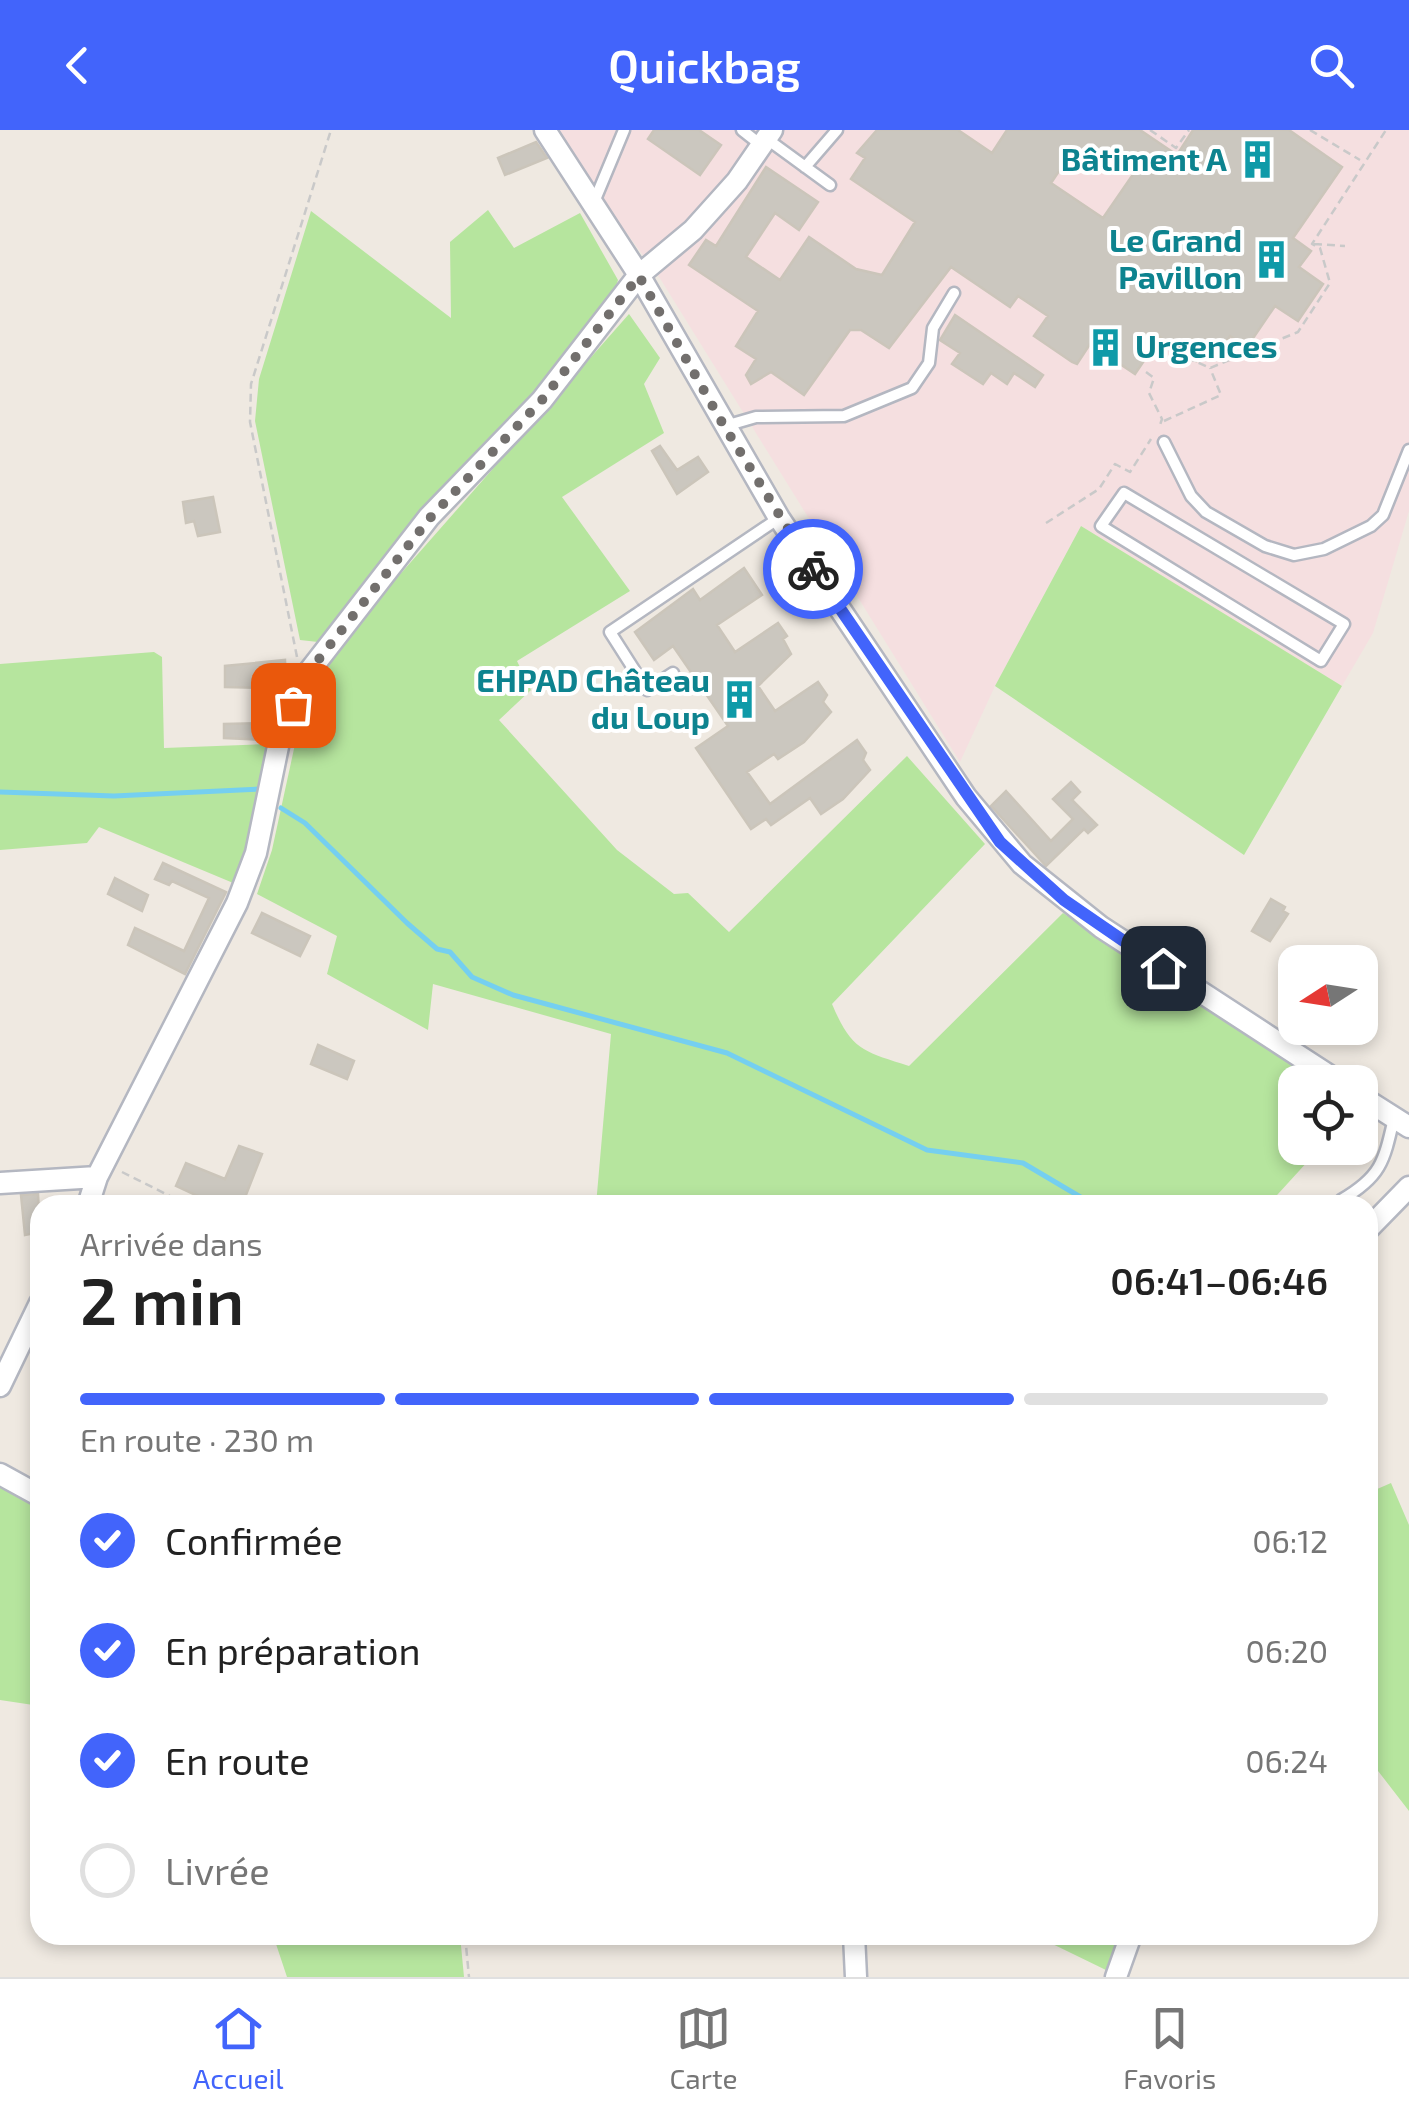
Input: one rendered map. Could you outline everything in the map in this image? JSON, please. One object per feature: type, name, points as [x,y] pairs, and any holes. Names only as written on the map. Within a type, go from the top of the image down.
[{"type":"street","points":[[545,130],[639,276],[779,518],[1000,842],[1064,900],[1101,927],[1313,1065]]},
{"type":"street","points":[[92,1195],[236,903],[256,853],[282,732],[304,678],[430,518],[542,400],[639,276],[693,230],[737,181],[766,138]]},
{"type":"street","points":[[1378,1108],[1402,1123]]},
{"type":"street","points":[[0,1183],[102,1169]]},
{"type":"street","points":[[1378,1219],[1409,1187]]},
{"type":"street","points":[[0,1386],[30,1324]]},
{"type":"street","points":[[0,1474],[30,1490]]},
{"type":"street","points":[[854,1945],[856,1977]]},
{"type":"street","points":[[1116,1977],[1128,1945]]},
{"type":"lane","points":[[594,202],[624,130]]},
{"type":"lane","points":[[742,130],[766,138],[830,186]]},
{"type":"lane","points":[[805,167],[837,130]]},
{"type":"lane","points":[[724,426],[756,417],[844,416],[912,388],[928,362],[932,328],[954,293]]},
{"type":"lane","points":[[1164,442],[1191,496],[1206,512],[1246,536],[1294,556],[1360,534],[1383,515],[1409,450]]},
{"type":"lane","points":[[1124,493],[1233,558],[1344,624],[1321,661],[1101,526],[1124,493]]},
{"type":"lane","points":[[673,673],[647,690],[610,632],[779,518]]},
{"type":"lane","points":[[1233,558],[1246,536]]},
{"type":"lane","points":[[1349,1195],[1367,1185],[1384,1163],[1402,1123]]},
{"type":"path","points":[[304,678],[250,422],[252,384],[330,130]]},
{"type":"path","points":[[1150,130],[1176,148],[1188,130]]},
{"type":"path","points":[[1310,130],[1362,162]]},
{"type":"path","points":[[1312,244],[1386,130]]},
{"type":"path","points":[[1312,244],[1344,246]]},
{"type":"path","points":[[1210,368],[1298,332],[1330,283],[1320,248],[1312,244]]},
{"type":"path","points":[[1046,523],[1099,488],[1115,464],[1130,472],[1162,422],[1221,395],[1210,368],[1163,347]]},
{"type":"path","points":[[1146,372],[1154,378],[1150,393],[1162,422]]},
{"type":"path","points":[[102,1169],[129,1176],[168,1195]]},
{"type":"path","points":[[466,1945],[469,1977]]},
{"type":"shaded area","points":[[551,130],[1409,130],[1409,511],[1373,633],[1342,686],[1081,526],[995,686],[960,762],[661,280]]},
{"type":"green space","points":[[488,210],[514,248],[580,213],[618,280],[610,306],[539,398],[423,510],[318,642],[300,640],[255,421],[259,379],[311,211],[451,318],[450,242]]},
{"type":"green space","points":[[629,314],[660,358],[644,384],[664,433],[562,497],[630,591],[517,661],[531,690],[499,720],[617,850],[674,894],[688,893],[729,932],[907,756],[985,844],[832,1004],[853,1040],[870,1052],[909,1066],[1063,913],[1294,1065],[1278,1065],[1278,1165],[1304,1165],[1277,1195],[597,1195],[611,1034],[433,984],[428,1030],[327,974],[337,936],[257,894],[272,850],[302,712],[332,661],[381,596]]},
{"type":"green space","points":[[1081,526],[1342,686],[1244,855],[995,686]]},
{"type":"green space","points":[[154,652],[162,657],[164,748],[268,744],[238,885],[99,827],[87,843],[0,850],[0,664]]},
{"type":"green space","points":[[0,1480],[30,1496],[30,1704],[0,1700]]},
{"type":"green space","points":[[1391,1483],[1409,1525],[1409,1811],[1378,1771],[1378,1489]]},
{"type":"green space","points":[[276,1945],[461,1945],[464,1977],[287,1977]]},
{"type":"green space","points":[[1055,1945],[1118,1945],[1108,1971]]},
{"type":"building","points":[[654,130],[699,130],[721,145],[700,175],[648,139]]},
{"type":"building","points":[[877,130],[958,130],[992,153],[1007,130],[1140,130],[1177,155],[1193,130],[1289,130],[1342,167],[1293,238],[1311,251],[1299,267],[1323,284],[1298,321],[1275,306],[1247,347],[1230,336],[1220,351],[1209,343],[1196,361],[1160,337],[1135,374],[1090,344],[1077,364],[1034,336],[1048,316],[1018,296],[1010,307],[951,267],[889,348],[861,330],[850,330],[804,395],[771,372],[751,384],[746,375],[756,359],[736,346],[758,311],[689,265],[706,240],[716,246],[766,167],[818,202],[799,230],[775,213],[746,257],[780,280],[809,237],[856,269],[882,275],[915,222],[851,179],[865,158],[857,153]],"holes":[[[1071,153],[1097,170],[1107,155],[1134,173],[1103,218],[1051,183]]]},
{"type":"building","points":[[536,142],[547,158],[505,175],[498,158]]},
{"type":"building","points":[[955,315],[1043,375],[1035,387],[1014,373],[1007,384],[991,373],[983,384],[952,364],[960,353],[940,340]]},
{"type":"building","points":[[660,446],[677,470],[698,457],[708,472],[677,494],[652,451]]},
{"type":"building","points":[[213,497],[220,532],[198,536],[194,521],[186,523],[183,502]]},
{"type":"building","name":"EHPAD Château du Loup","points":[[744,568],[762,595],[717,625],[735,652],[778,623],[787,636],[783,639],[791,654],[758,686],[775,711],[818,682],[827,695],[823,702],[831,712],[804,742],[778,759],[774,754],[747,772],[770,804],[857,740],[866,753],[863,760],[870,770],[843,799],[821,814],[810,798],[771,825],[766,819],[751,829],[696,748],[728,726],[673,646],[654,660],[635,632],[693,589],[700,600]]},
{"type":"building","points":[[285,660],[286,685],[265,740],[224,738],[224,724],[265,723],[265,688],[225,687],[225,666]]},
{"type":"building","points":[[1071,782],[1080,792],[1072,800],[1097,825],[1088,833],[1084,829],[1046,866],[991,806],[1006,791],[1051,841],[1073,819],[1053,799]]},
{"type":"building","points":[[163,863],[226,892],[185,974],[128,945],[135,928],[184,951],[209,898],[172,881],[169,885],[155,879]]},
{"type":"building","points":[[115,878],[148,895],[142,911],[108,894]]},
{"type":"building","points":[[1271,899],[1285,907],[1283,911],[1288,914],[1270,941],[1252,931]]},
{"type":"building","points":[[262,913],[310,936],[300,956],[252,933]]},
{"type":"building","points":[[318,1045],[354,1061],[347,1079],[311,1064]]},
{"type":"building","points":[[239,1146],[262,1154],[246,1195],[195,1195],[176,1186],[186,1163],[225,1179]]},
{"type":"building","points":[[38,1194],[30,1195],[30,1234],[25,1235],[21,1195]]},
{"type":"waterway","points":[[0,792],[114,796],[261,789]]},
{"type":"waterway","points":[[281,808],[305,823],[407,923],[437,949],[450,952],[472,977],[513,995],[727,1053],[927,1150],[1023,1163],[1077,1195]]},
{"type":"way so far","points":[[293,705],[304,678],[430,518],[542,400],[639,276],[724,426],[813,569]]},
{"type":"place","name":"Bâtiment A","points":[[1257,160]]},
{"type":"place","name":"Le Grand Pavillon","points":[[1272,259]]},
{"type":"place","name":"Urgences","points":[[1105,347]]},
{"type":"place","name":"EHPAD Château du Loup","points":[[740,699]]},
{"type":"route","points":[[813,569],[1000,842],[1064,900],[1163,968]]}]
